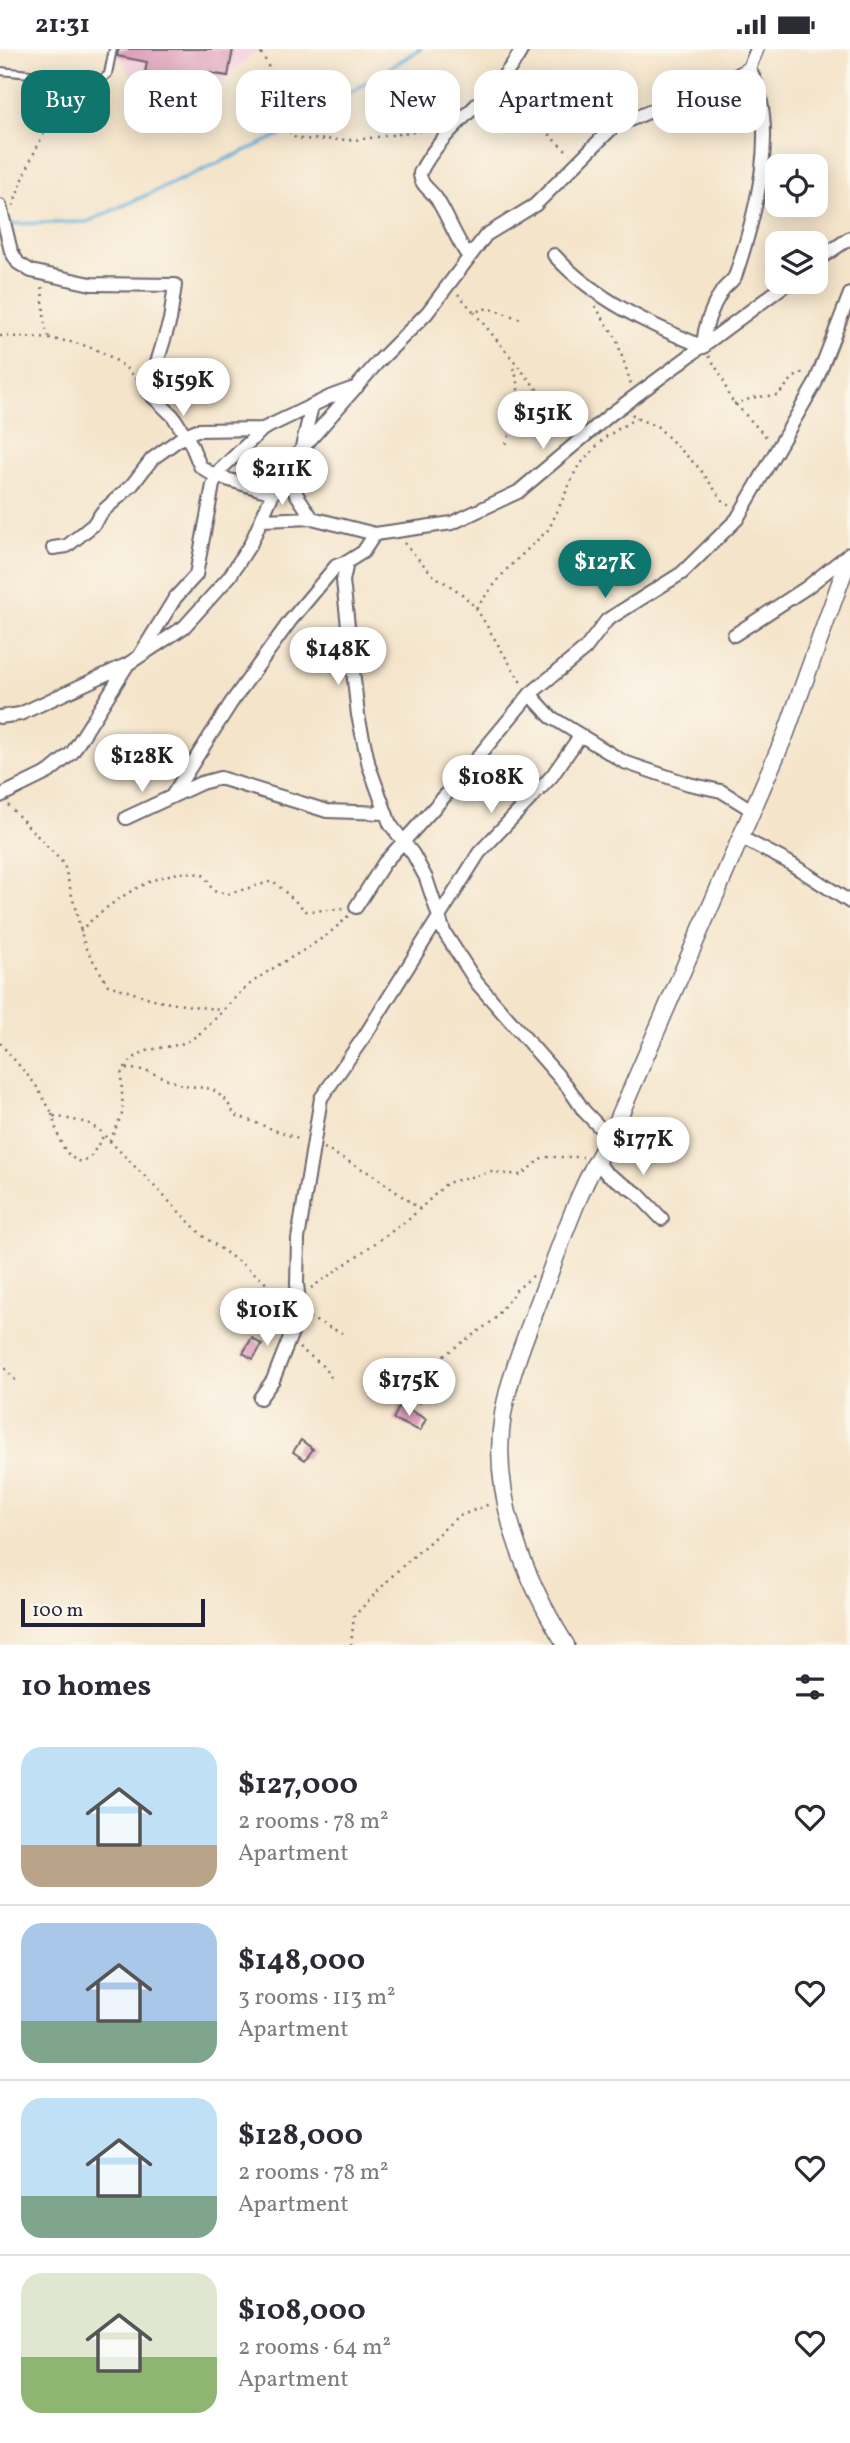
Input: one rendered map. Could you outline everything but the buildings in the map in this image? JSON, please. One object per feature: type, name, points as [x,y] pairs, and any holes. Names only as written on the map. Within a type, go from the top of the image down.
[{"type":"street","points":[[510,70],[522,49]]},
{"type":"street","points":[[0,717],[20,714],[128,664],[184,627],[230,576],[263,520],[273,493],[302,450],[451,286],[468,256],[486,235],[535,205],[563,180],[578,160],[613,127],[689,95],[714,89],[749,68],[757,49]]},
{"type":"street","points":[[704,347],[706,327],[721,293],[735,276],[759,188],[763,142],[762,104],[749,68]]},
{"type":"street","points":[[460,122],[474,107]]},
{"type":"street","points":[[451,133],[419,176],[438,201],[449,227],[468,256]]},
{"type":"street","points":[[0,206],[11,251],[18,263],[31,271],[91,284],[175,285],[170,320],[148,392],[173,416],[186,435],[200,466],[217,476],[273,493]]},
{"type":"street","points":[[828,253],[850,238]]},
{"type":"street","points":[[554,255],[593,290],[642,320],[704,347]]},
{"type":"street","points":[[263,520],[312,518],[381,534],[452,523],[518,492],[611,414],[773,294]]},
{"type":"street","points":[[356,907],[384,863],[530,694],[585,649],[607,620],[692,564],[742,510],[825,363],[850,294]]},
{"type":"street","points":[[140,655],[175,598],[197,575],[217,476],[237,451],[263,429],[358,387]]},
{"type":"street","points":[[302,450],[312,406]]},
{"type":"street","points":[[53,548],[67,546],[93,525],[103,511],[132,485],[152,459],[186,435],[197,429],[263,429]]},
{"type":"street","points":[[168,450],[195,455]]},
{"type":"street","points":[[284,475],[312,518]]},
{"type":"street","points":[[172,796],[231,702],[290,621],[336,566],[363,552],[381,534]]},
{"type":"street","points":[[734,635],[806,588],[850,554]]},
{"type":"street","points":[[566,1645],[531,1584],[506,1499],[501,1450],[503,1416],[510,1382],[552,1266],[742,838],[790,721],[850,554]]},
{"type":"street","points":[[347,562],[343,581],[358,715],[369,766],[385,813],[426,878],[447,939],[482,991],[514,1023],[584,1111],[610,1138]]},
{"type":"street","points":[[1,796],[49,772],[72,753],[128,664]]},
{"type":"street","points":[[530,694],[551,717],[624,762],[689,784],[721,791],[752,810]]},
{"type":"street","points":[[260,1398],[273,1380],[300,1309],[296,1268],[311,1143],[316,1114],[326,1088],[366,1034],[479,853],[546,784],[580,736]]},
{"type":"street","points":[[125,818],[220,778],[247,783],[327,811],[385,813]]},
{"type":"street","points":[[742,838],[788,862],[850,902]]},
{"type":"street","points":[[597,1161],[606,1173],[637,1193],[662,1219]]},
{"type":"lane","points":[[108,70],[113,49]]},
{"type":"lane","points":[[0,71],[21,73]]},
{"type":"path","points":[[261,53],[270,69],[284,121],[289,131],[301,140],[387,137],[410,133]]},
{"type":"path","points":[[5,224],[20,182],[46,133]]},
{"type":"path","points":[[549,133],[578,160]]},
{"type":"path","points":[[46,273],[42,299],[49,339]]},
{"type":"path","points":[[451,286],[579,442]]},
{"type":"path","points":[[593,290],[597,310],[616,338],[630,374],[632,388],[628,404],[636,418],[658,427],[700,469],[722,500],[742,510]]},
{"type":"path","points":[[474,312],[488,308],[521,320]]},
{"type":"path","points":[[0,336],[78,343],[105,352],[121,361],[148,392]]},
{"type":"path","points":[[704,347],[734,404],[748,416],[760,434],[778,447]]},
{"type":"path","points":[[506,444],[518,414],[519,383],[512,362]]},
{"type":"path","points":[[734,404],[756,397],[778,395],[793,378],[825,363]]},
{"type":"path","points":[[475,608],[506,570],[549,529],[577,468],[604,438],[636,418]]},
{"type":"path","points":[[381,534],[407,545],[433,575],[461,593],[475,608],[494,633],[512,672],[530,694]]},
{"type":"path","points":[[1,796],[13,814],[55,851],[64,864],[80,931],[91,962],[108,985],[163,1002],[222,1010]]},
{"type":"path","points":[[80,931],[120,896],[150,881],[195,873],[205,876],[213,891],[229,894],[273,881],[297,904],[311,913],[356,907]]},
{"type":"path","points":[[110,1141],[123,1112],[120,1081],[124,1069],[146,1051],[189,1041],[272,968],[322,941],[356,907]]},
{"type":"path","points":[[0,1043],[35,1084],[52,1114],[67,1153],[76,1161],[83,1162],[90,1158],[104,1135]]},
{"type":"path","points":[[124,1069],[145,1070],[183,1085],[212,1089],[226,1100],[231,1111],[246,1121],[311,1143],[353,1163],[421,1210]]},
{"type":"path","points":[[52,1114],[61,1120],[88,1123],[104,1135],[203,1236],[327,1329],[342,1333]]},
{"type":"path","points":[[300,1309],[304,1295],[312,1287],[421,1210],[439,1189],[459,1177],[500,1171],[521,1175],[543,1157],[597,1161]]},
{"type":"path","points":[[419,1404],[426,1378],[436,1361],[494,1320],[526,1281],[552,1266]]},
{"type":"path","points":[[287,1341],[320,1363],[334,1381]]},
{"type":"path","points":[[0,1363],[16,1381]]},
{"type":"path","points":[[352,1645],[354,1616],[407,1561],[457,1517],[506,1499]]},
{"type":"shaded area","points":[[121,49],[258,49],[222,80],[222,70],[127,70],[120,57]]},
{"type":"waterway","points":[[9,224],[87,222],[289,131],[420,49]]}]
